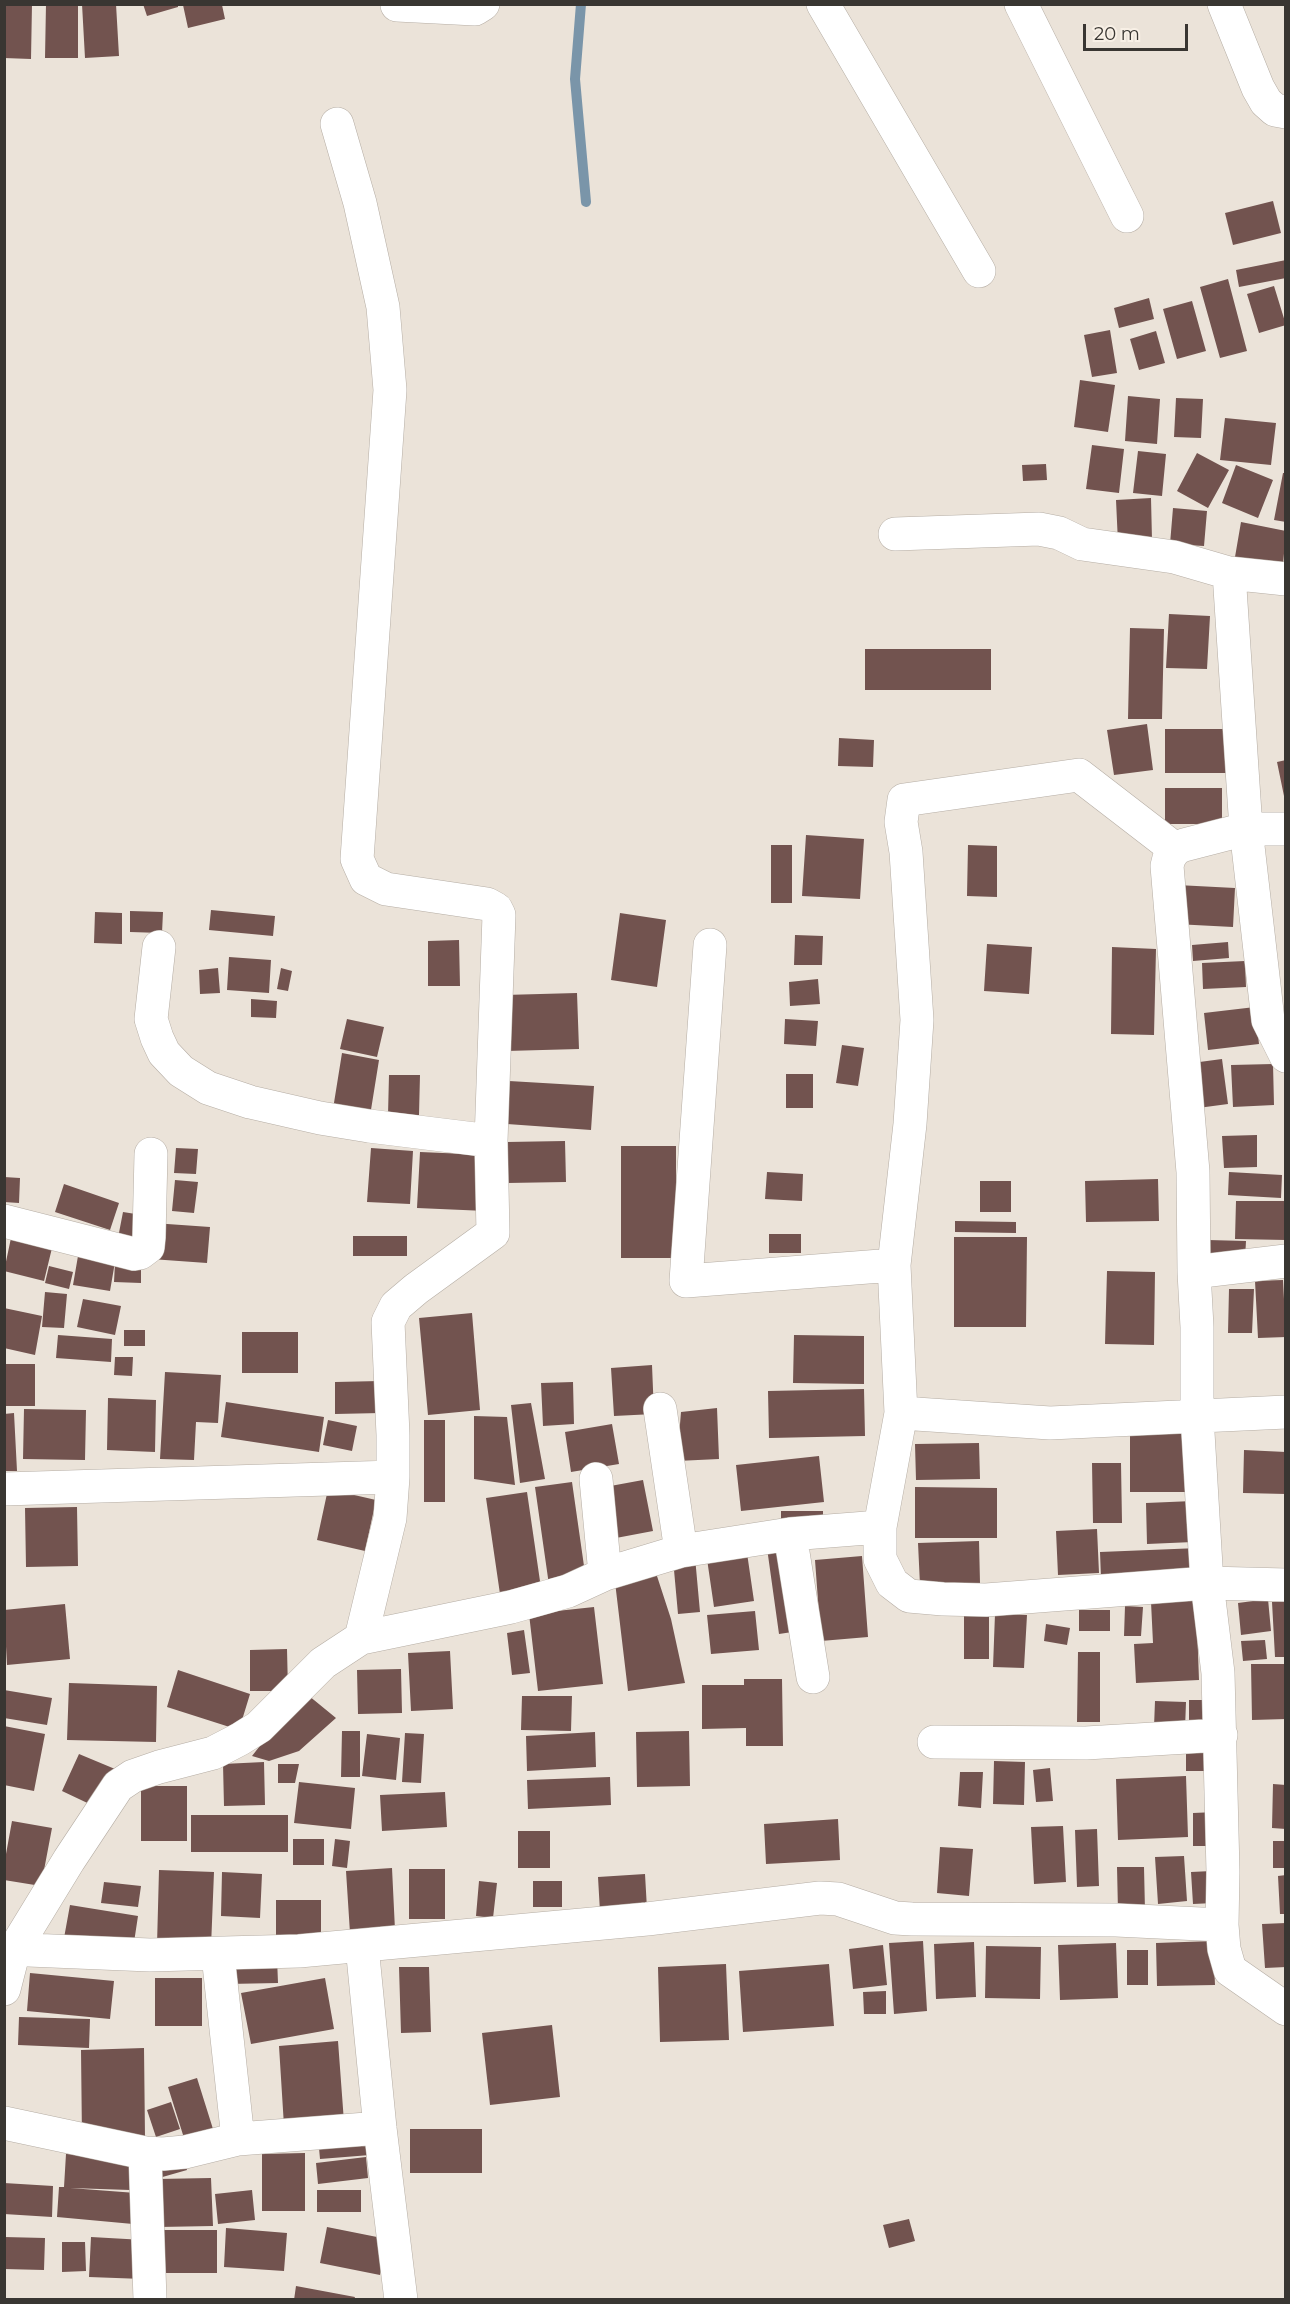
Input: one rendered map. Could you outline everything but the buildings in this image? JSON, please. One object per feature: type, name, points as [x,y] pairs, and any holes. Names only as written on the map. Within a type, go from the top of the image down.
[{"type":"street","points":[[397,5],[475,9],[483,4]]},
{"type":"street","points":[[823,4],[979,271]]},
{"type":"street","points":[[1021,4],[1127,216]]},
{"type":"street","points":[[1224,4],[1258,88],[1266,102],[1275,110],[1286,112]]},
{"type":"street","points":[[337,124],[360,203],[383,307],[390,390],[357,859],[366,879],[386,889],[487,904],[496,909],[499,915],[492,1141],[493,1233],[409,1294],[396,1306],[388,1322],[393,1435],[390,1518],[361,1638]]},
{"type":"street","points":[[895,534],[1039,529],[1059,533],[1082,544],[1174,557],[1229,573],[1286,579]]},
{"type":"street","points":[[1229,573],[1246,829],[1268,1020],[1286,1056]]},
{"type":"street","points":[[1176,849],[1079,775],[904,800],[901,822],[906,852],[917,1020],[910,1124],[894,1265],[901,1413],[880,1527],[880,1559],[892,1583],[909,1596],[986,1600],[1207,1583],[1286,1584]]},
{"type":"street","points":[[1286,829],[1246,829],[1176,849],[1168,858],[1167,866],[1193,1172],[1197,1416],[1207,1583],[1218,1673],[1224,1949],[1230,1970],[1286,2009]]},
{"type":"street","points":[[710,945],[686,1281],[894,1265]]},
{"type":"street","points":[[159,947],[151,1018],[157,1038],[164,1053],[181,1071],[208,1088],[250,1102],[320,1118],[492,1141]]},
{"type":"street","points":[[6,1228],[134,1254],[140,1253],[148,1247],[150,1237],[151,1154]]},
{"type":"street","points":[[1194,1272],[1286,1262]]},
{"type":"street","points":[[660,1409],[681,1551]]},
{"type":"street","points":[[901,1413],[1050,1423],[1286,1412]]},
{"type":"street","points":[[4,1489],[393,1477]]},
{"type":"street","points":[[596,1479],[606,1574]]},
{"type":"street","points":[[4,1989],[9,1949],[118,1786],[133,1776],[213,1753],[240,1739],[259,1726],[323,1663],[361,1638],[511,1607],[681,1551],[789,1534],[880,1527]]},
{"type":"street","points":[[789,1534],[813,1677]]},
{"type":"street","points":[[934,1742],[1086,1743],[1221,1735]]},
{"type":"street","points":[[9,1949],[218,1955],[362,1946],[647,1919],[820,1899],[838,1899],[895,1918],[1116,1920],[1222,1924]]},
{"type":"street","points":[[362,1946],[380,2128],[401,2300]]},
{"type":"street","points":[[218,1955],[238,2139]]},
{"type":"street","points":[[4,2123],[146,2153],[185,2152],[238,2139],[380,2128]]},
{"type":"street","points":[[146,2153],[150,2300]]},
{"type":"waterway","points":[[581,4],[575,79],[586,202]]}]
